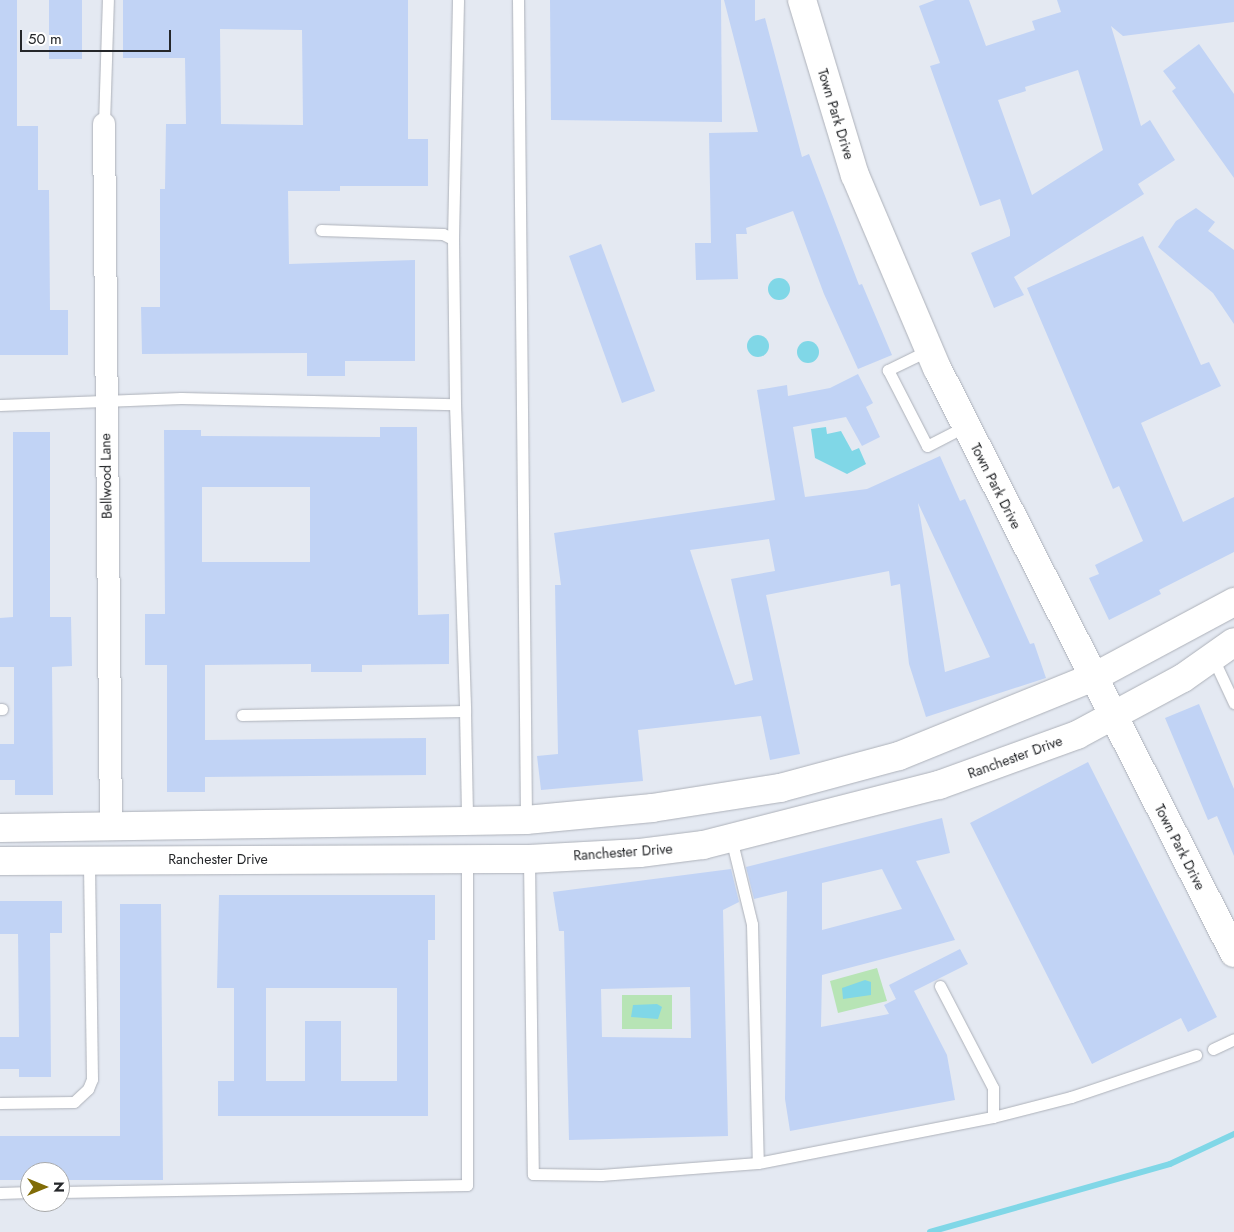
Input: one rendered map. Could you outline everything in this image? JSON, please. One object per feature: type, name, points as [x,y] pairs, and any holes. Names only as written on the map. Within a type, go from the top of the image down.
[{"type":"street","name":"Town Park Drive","points":[[802,0],[855,175],[929,350],[1234,953]]},
{"type":"street","name":"Bellwood Lane","points":[[104,124],[105,400],[111,827]]},
{"type":"street","points":[[0,828],[193,827],[526,820],[652,808],[780,788],[900,756],[1094,677],[1234,602]]},
{"type":"street","name":"Ranchester Drive","points":[[0,861],[467,857],[529,859],[640,853],[731,838],[939,785],[1077,735],[1112,713],[1184,678],[1223,649]]},
{"type":"street","points":[[780,788],[790,822]]},
{"type":"street","points":[[467,820],[467,857]]},
{"type":"street","points":[[193,827],[193,860]]},
{"type":"lane","points":[[104,124],[108,0]]},
{"type":"lane","points":[[458,0],[454,239],[456,404],[467,820]]},
{"type":"lane","points":[[518,0],[526,820]]},
{"type":"lane","points":[[321,230],[443,234],[454,239]]},
{"type":"lane","points":[[929,350],[888,370],[927,446],[966,426]]},
{"type":"lane","points":[[0,405],[46,406],[105,400],[180,398],[456,404]]},
{"type":"lane","points":[[1223,649],[1234,703]]},
{"type":"lane","points":[[242,715],[465,711]]},
{"type":"lane","points":[[731,838],[753,933],[758,1163]]},
{"type":"lane","points":[[70,1192],[467,1185],[467,857]]},
{"type":"lane","points":[[529,859],[533,1174],[601,1175],[758,1163],[993,1117],[1071,1097],[1196,1055]]},
{"type":"lane","points":[[0,1103],[74,1102],[88,1089],[92,1079],[89,860]]},
{"type":"lane","points":[[940,986],[993,1088],[993,1117]]},
{"type":"lane","points":[[1213,1049],[1234,1039]]},
{"type":"lane","points":[[0,1193],[20,1192]]},
{"type":"green space","points":[[877,968],[887,1001],[838,1013],[830,981]]},
{"type":"green space","points":[[622,995],[672,995],[672,1029],[622,1029]]},
{"type":"water","points":[[779,278],[787,281],[790,289],[787,297],[779,300],[771,297],[768,289],[771,281]]},
{"type":"water","points":[[758,335],[766,338],[769,346],[766,354],[758,357],[750,354],[747,346],[750,338]]},
{"type":"water","points":[[808,341],[816,344],[819,352],[816,360],[808,363],[800,360],[797,352],[800,344]]},
{"type":"water","points":[[826,427],[827,434],[841,431],[852,451],[859,448],[866,464],[847,474],[815,458],[811,429]]},
{"type":"water","points":[[865,980],[871,982],[871,995],[843,999],[842,988]]},
{"type":"water","points":[[657,1004],[662,1007],[658,1019],[631,1017],[633,1005]]},
{"type":"building","points":[[0,0],[17,0],[17,126],[38,126],[38,190],[49,190],[50,310],[68,310],[68,355],[0,355]]},
{"type":"building","points":[[49,0],[82,0],[82,59],[49,59]]},
{"type":"building","points":[[123,0],[408,0],[408,139],[428,139],[428,186],[340,186],[340,191],[288,191],[289,264],[415,260],[415,361],[345,361],[345,376],[307,376],[307,353],[142,354],[141,307],[160,307],[160,189],[165,189],[166,124],[186,124],[185,58],[123,58]],"holes":[[[220,29],[302,30],[303,125],[221,124]]]},
{"type":"building","points":[[550,0],[721,0],[722,122],[551,120]]},
{"type":"building","points":[[724,0],[755,0],[755,21],[765,18],[802,157],[809,154],[859,285],[862,284],[892,355],[858,369],[824,294],[793,211],[746,228],[747,234],[736,234],[738,279],[696,280],[695,243],[711,243],[709,133],[758,132]]},
{"type":"building","points":[[935,0],[969,0],[986,46],[1035,30],[1032,21],[1061,12],[1057,0],[1234,0],[1234,22],[1123,36],[1111,26],[1141,126],[1150,120],[1175,160],[1138,184],[1144,194],[1014,277],[1024,295],[994,308],[971,253],[1010,236],[1010,230],[1000,199],[980,206],[930,66],[940,63],[919,6]],"holes":[[[1078,70],[1103,150],[1032,195],[998,100],[1026,91],[1025,87]]]},
{"type":"building","points":[[1199,44],[1234,94],[1234,178],[1172,91],[1176,88],[1163,71]]},
{"type":"building","points":[[1196,208],[1215,222],[1208,231],[1234,250],[1234,324],[1213,293],[1158,247],[1176,221]]},
{"type":"building","points":[[1143,236],[1201,365],[1209,362],[1221,386],[1141,423],[1183,522],[1234,497],[1234,552],[1159,590],[1161,594],[1109,620],[1089,578],[1099,574],[1095,565],[1143,541],[1119,486],[1113,489],[1027,288]]},
{"type":"building","points":[[601,244],[655,391],[622,403],[569,256]]},
{"type":"building","points":[[858,374],[873,403],[866,407],[880,437],[862,446],[846,417],[793,427],[805,497],[867,489],[940,456],[960,501],[965,499],[1030,644],[1034,643],[1046,678],[926,717],[909,664],[900,584],[891,586],[889,571],[766,595],[800,754],[770,760],[761,716],[638,730],[643,781],[541,790],[537,756],[558,754],[555,585],[561,585],[554,533],[775,500],[757,390],[787,385],[788,396],[830,388]],"holes":[[[918,503],[990,657],[945,672]],[[769,539],[775,571],[731,579],[753,680],[735,685],[690,550]]]},
{"type":"building","points":[[380,427],[417,427],[418,615],[449,614],[449,664],[362,665],[362,672],[311,672],[311,664],[205,665],[205,740],[426,738],[426,775],[205,777],[205,792],[167,792],[167,665],[145,665],[145,614],[165,614],[164,430],[201,430],[201,436],[380,437]],"holes":[[[202,487],[310,487],[310,562],[202,562]]]},
{"type":"building","points":[[13,432],[50,432],[50,617],[71,617],[72,666],[52,667],[53,795],[15,795],[15,780],[0,780],[0,744],[14,744],[14,667],[0,667],[0,618],[13,617]]},
{"type":"building","points":[[1199,704],[1234,789],[1234,856],[1217,816],[1208,820],[1165,718]]},
{"type":"building","points":[[1088,762],[1217,1017],[1188,1032],[1181,1018],[1092,1064],[970,823]]},
{"type":"building","points":[[942,818],[950,853],[916,861],[955,940],[822,975],[821,1027],[889,1014],[884,1005],[896,999],[889,985],[960,949],[968,964],[914,991],[947,1055],[955,1100],[790,1131],[785,1099],[787,891],[754,899],[746,867]],"holes":[[[882,869],[902,909],[822,930],[822,883]]]},
{"type":"building","points":[[731,869],[739,902],[723,910],[728,1136],[569,1140],[564,931],[559,931],[553,892]],"holes":[[[690,987],[691,1038],[602,1037],[601,989]]]},
{"type":"building","points":[[219,895],[435,895],[435,940],[428,940],[428,1116],[218,1116],[218,1081],[234,1081],[234,988],[217,988]],"holes":[[[266,988],[397,988],[397,1081],[341,1081],[341,1021],[305,1021],[305,1081],[266,1081]]]},
{"type":"building","points":[[0,901],[62,901],[62,933],[50,933],[51,1077],[19,1077],[19,1069],[0,1069],[0,1037],[19,1037],[18,934],[0,934]]},
{"type":"building","points":[[120,904],[161,904],[163,1180],[70,1180],[70,1162],[20,1162],[20,1180],[0,1180],[0,1136],[120,1136]]},
{"type":"waterway","points":[[930,1232],[1170,1164],[1234,1134]]}]
